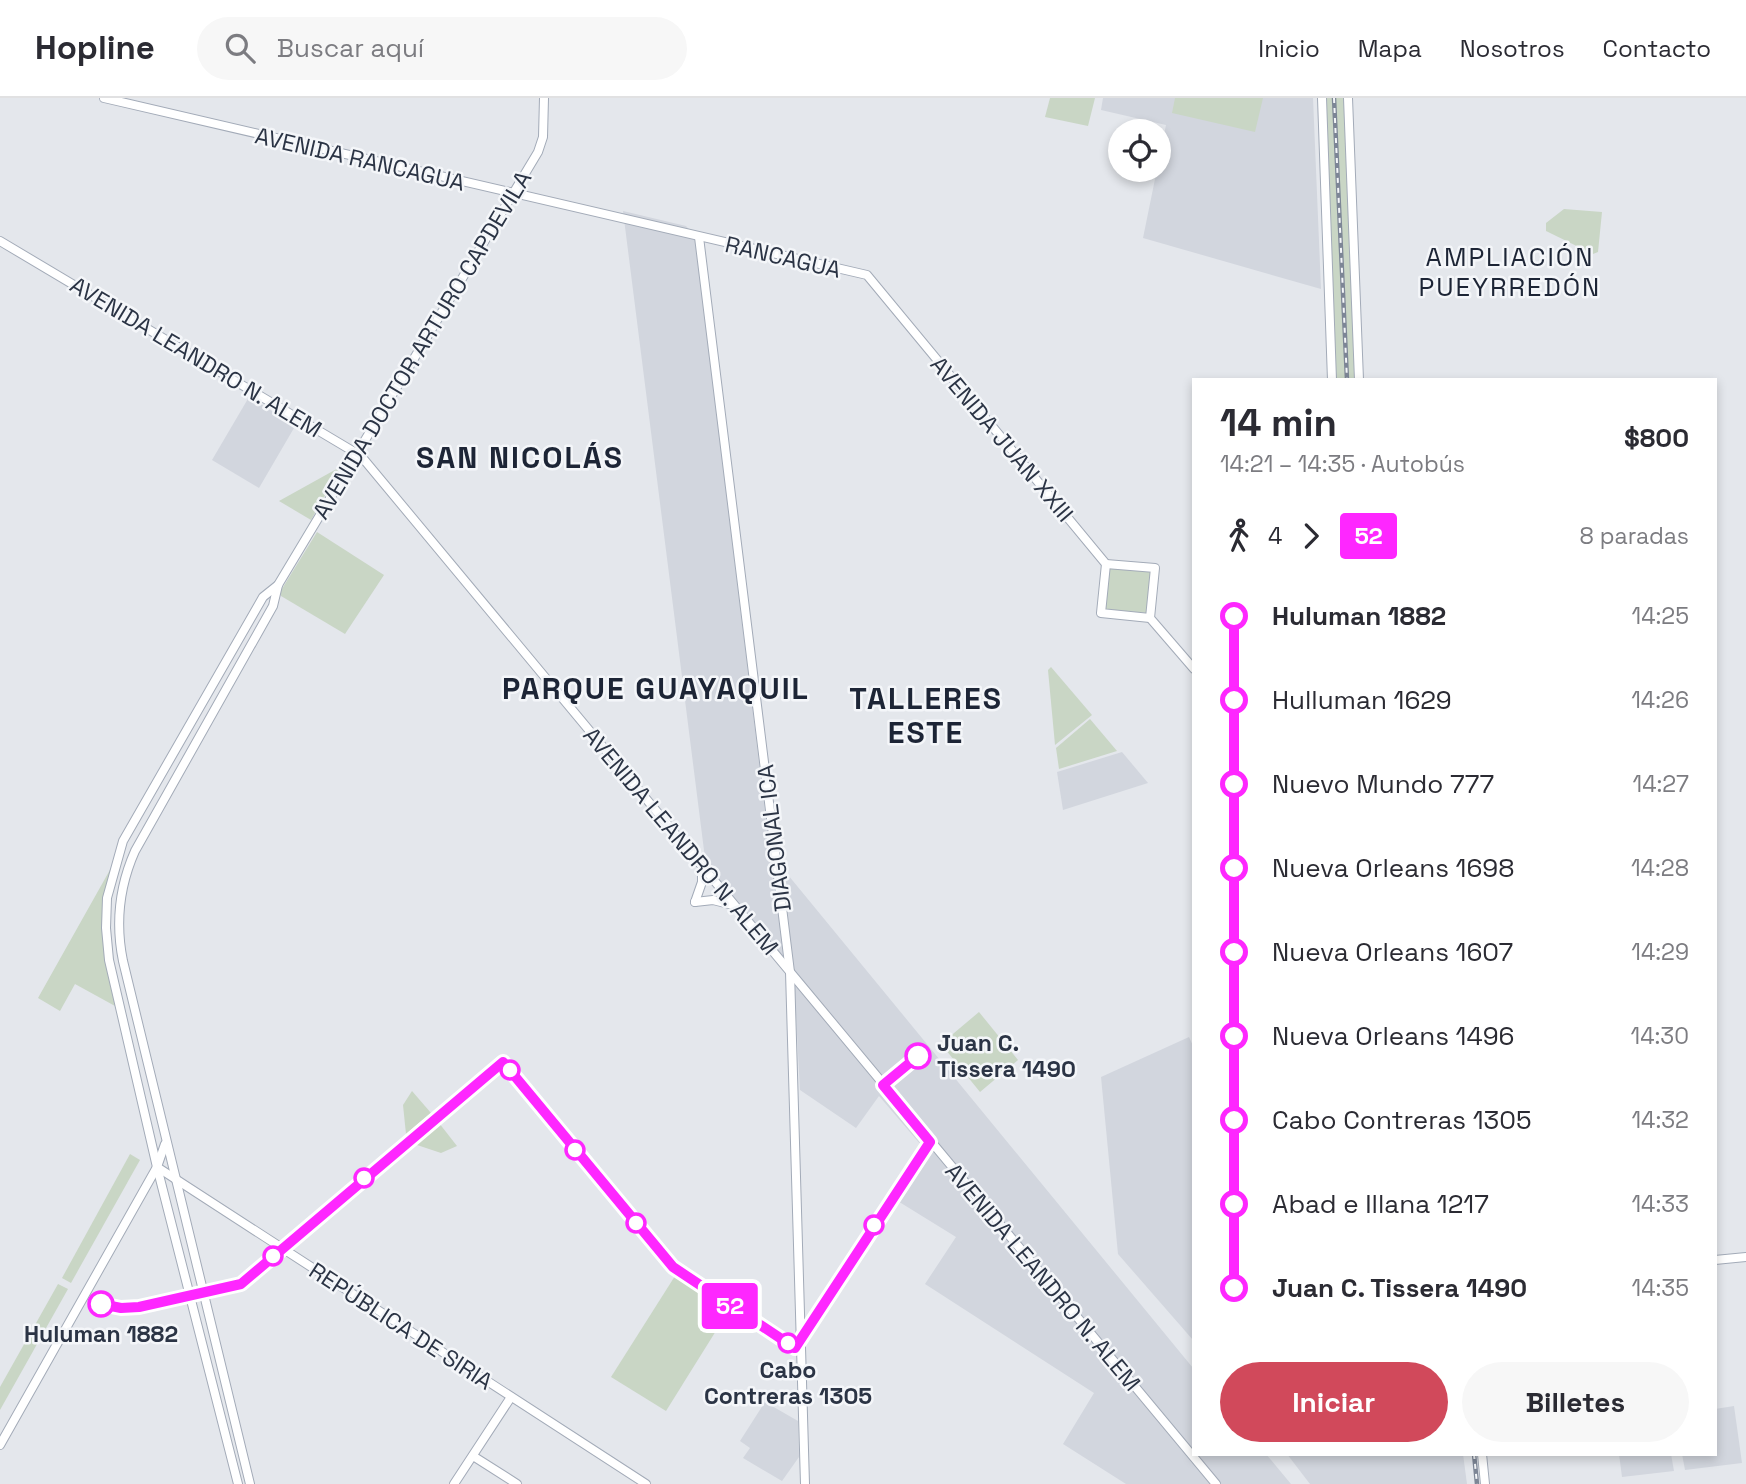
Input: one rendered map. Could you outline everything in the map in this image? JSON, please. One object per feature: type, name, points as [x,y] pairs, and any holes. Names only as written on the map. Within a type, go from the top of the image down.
[{"type":"main road","name":"AVENIDA RANCAGUA","points":[[104,98],[699,237]]},
{"type":"main road","name":"AVENIDA DOCTOR ARTURO CAPDEVILA","points":[[250,1484],[174,1178],[120,944],[121,892],[135,851],[273,606],[278,585],[542,143],[544,98]]},
{"type":"main road","points":[[1322,98],[1332,378]]},
{"type":"main road","points":[[1348,98],[1359,378]]},
{"type":"main road","name":"RANCAGUA","points":[[699,237],[867,275]]},
{"type":"main road","name":"DIAGONAL ICA","points":[[699,237],[790,972],[805,1484]]},
{"type":"main road","name":"AVENIDA LEANDRO N. ALEM","points":[[0,241],[357,453],[1192,1455]]},
{"type":"main road","name":"AVENIDA JUAN XXIII","points":[[867,275],[1106,564]]},
{"type":"main road","points":[[1150,618],[1155,568],[1106,564],[1101,613],[1150,618],[1192,666]]},
{"type":"main road","name":"AVENIDA DOCTOR ARTURO CAPDEVILA","points":[[238,1484],[157,1167],[109,960],[106,929],[109,886],[123,841],[263,597],[278,585]]},
{"type":"main road","points":[[702,866],[702,882],[695,902],[713,900],[733,905]]},
{"type":"main road","points":[[0,1445],[157,1167],[166,1141]]},
{"type":"main road","name":"REPÚBLICA DE SIRIA","points":[[157,1167],[646,1484]]},
{"type":"main road","points":[[1717,1258],[1746,1255]]},
{"type":"main road","points":[[454,1484],[512,1397]]},
{"type":"main road","points":[[473,1456],[517,1484]]},
{"type":"main road","name":"AVENIDA LEANDRO N. ALEM","points":[[1193,1456],[1216,1484]]},
{"type":"main road","points":[[1482,1456],[1485,1484]]},
{"type":"shaded area","points":[[1103,98],[1313,98],[1321,289],[1143,238],[1154,182],[1171,182],[1171,119],[1140,119],[1101,110]]},
{"type":"shaded area","points":[[623,211],[686,226],[695,236],[770,853],[1192,1367],[1192,1456],[1268,1456],[1291,1484],[1126,1484],[1063,1444],[1094,1393],[925,1284],[956,1237],[888,1195],[921,1145],[879,1096],[856,1128],[800,1090],[794,977],[706,866]]},
{"type":"shaded area","points":[[249,397],[293,424],[294,428],[259,488],[212,460]]},
{"type":"shaded area","points":[[1122,752],[1148,783],[1063,810],[1057,772]]},
{"type":"shaded area","points":[[1189,1037],[1192,1044],[1192,1339],[1118,1254],[1101,1077]]},
{"type":"shaded area","points":[[765,1402],[798,1421],[799,1457],[782,1481],[743,1458],[750,1448],[740,1441]]},
{"type":"shaded area","points":[[1734,1406],[1742,1463],[1685,1470],[1682,1456],[1717,1456],[1717,1409]]},
{"type":"shaded area","points":[[1289,1456],[1463,1456],[1467,1484],[1310,1484]]},
{"type":"shaded area","points":[[1619,1456],[1671,1456],[1674,1471],[1622,1477]]},
{"type":"green space","points":[[1050,98],[1095,98],[1088,126],[1045,117]]},
{"type":"green space","points":[[1175,98],[1263,98],[1255,132],[1172,113]]},
{"type":"green space","points":[[1325,98],[1347,98],[1358,378],[1336,378]]},
{"type":"green space","points":[[1564,209],[1602,212],[1598,252],[1593,254],[1546,231],[1546,223]]},
{"type":"green space","points":[[342,466],[311,520],[279,501]]},
{"type":"green space","points":[[317,532],[384,575],[345,634],[281,596],[280,592]]},
{"type":"green space","points":[[1109,568],[1151,572],[1147,613],[1105,609]]},
{"type":"green space","points":[[1051,667],[1092,715],[1055,745],[1048,670]]},
{"type":"green space","points":[[1090,719],[1117,751],[1059,769],[1056,748]]},
{"type":"green space","points":[[111,868],[105,903],[104,937],[115,1006],[75,984],[60,1011],[38,998]]},
{"type":"green space","points":[[979,1012],[1018,1060],[980,1092],[941,1044]]},
{"type":"green space","points":[[412,1091],[431,1113],[406,1134],[403,1105]]},
{"type":"green space","points":[[439,1123],[457,1146],[441,1153],[414,1144]]},
{"type":"green space","points":[[130,1154],[140,1160],[71,1283],[62,1278]]},
{"type":"green space","points":[[675,1276],[729,1310],[666,1411],[611,1377]]},
{"type":"green space","points":[[58,1284],[68,1289],[0,1410],[0,1387]]},
{"type":"railway","points":[[1334,98],[1347,378]]},
{"type":"railway","points":[[1474,1456],[1477,1484]]},
{"type":"bus line","name":"52","points":[[101,1304],[129,1309],[241,1284],[287,1242],[503,1062],[673,1267],[795,1348],[930,1142],[883,1085],[918,1056]]},
{"type":"place","name":"Juan C. Tissera 1490","points":[[918,1056]]},
{"type":"place","name":"Huluman 1882","points":[[101,1304]]},
{"type":"place","name":"Cabo Contreras 1305","points":[[788,1343]]},
{"type":"district","name":"AMPLIACIÓN PUEYRREDÓN","points":[[1510,272]]},
{"type":"district","name":"SAN NICOLÁS","points":[[520,458]]},
{"type":"district","name":"PARQUE GUAYAQUIL","points":[[656,689]]},
{"type":"district","name":"TALLERES ESTE","points":[[926,716]]}]
